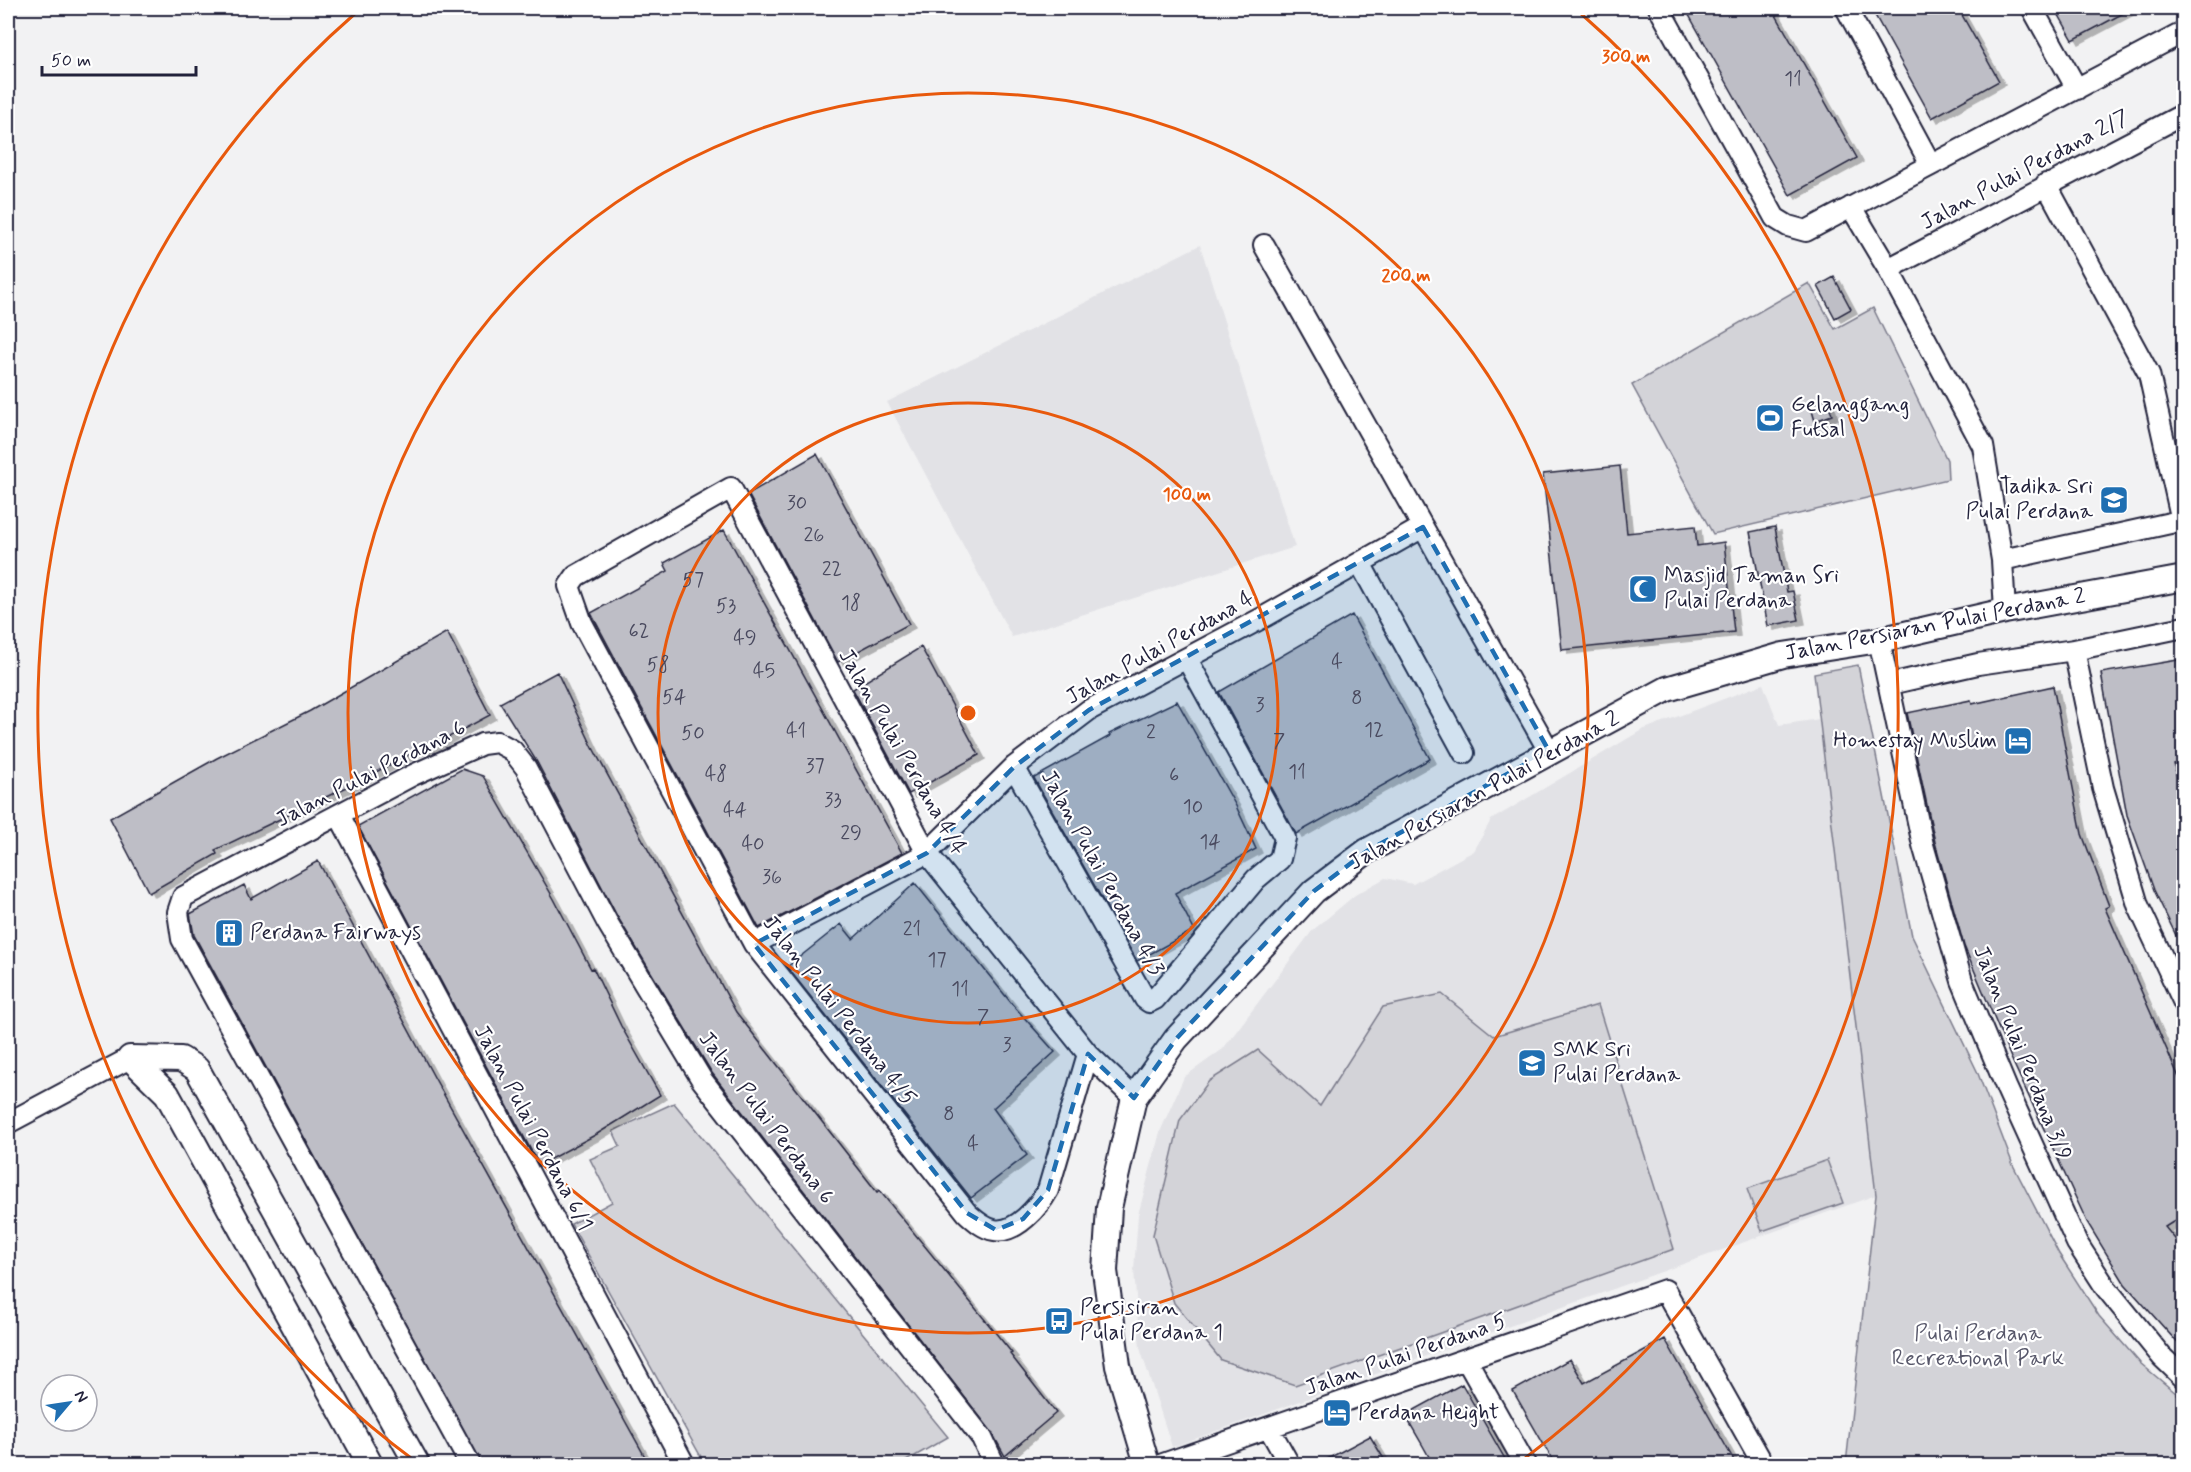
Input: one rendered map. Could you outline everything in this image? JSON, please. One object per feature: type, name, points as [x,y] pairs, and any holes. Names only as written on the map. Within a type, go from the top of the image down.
[{"type":"street","points":[[1659,8],[1775,218],[1788,226],[1806,231],[2184,32]]},
{"type":"street","points":[[1846,8],[1931,165]]},
{"type":"street","points":[[2032,8],[2077,89]]},
{"type":"street","name":"Jalan Pulai Perdana 2/7","points":[[1888,269],[2046,184],[2184,114]]},
{"type":"street","points":[[2002,560],[2183,520],[2149,374],[2046,184]]},
{"type":"street","points":[[1851,207],[1888,269],[1983,446],[2002,560],[2005,611]]},
{"type":"street","points":[[1264,245],[1549,752]]},
{"type":"street","name":"Jalan Pulai Perdana 4/4","points":[[731,488],[927,853],[1088,1054],[1134,1098]]},
{"type":"street","name":"Jalan Pulai Perdana 4/5","points":[[731,488],[576,576],[569,586],[582,623],[754,944],[966,1213],[981,1225],[996,1230],[1011,1227],[1023,1219],[1043,1199],[1048,1190],[1088,1054]]},
{"type":"street","name":"Jalan Pulai Perdana 4","points":[[754,944],[927,853],[1014,767],[1089,710],[1187,659],[1423,527]]},
{"type":"street","points":[[1360,562],[1464,753]]},
{"type":"street","name":"Jalan Persiaran Pulai Perdana 2","points":[[1147,1464],[1118,1366],[1105,1271],[1109,1208],[1134,1098],[1176,1039],[1314,891],[1367,851],[1666,689],[1783,654],[1879,640],[2005,611],[2184,578]]},
{"type":"street","points":[[1890,684],[1978,664],[2074,650],[2184,627]]},
{"type":"street","name":"Jalan Pulai Perdana 3/9","points":[[1879,640],[1923,845],[1962,981],[2007,1089],[2077,1243],[2106,1288],[2162,1358],[2184,1378]]},
{"type":"street","points":[[2074,650],[2103,788],[2138,905],[2184,1003]]},
{"type":"street","name":"Jalan Pulai Perdana 4/3","points":[[1014,767],[1145,999],[1149,1002],[1155,999],[1256,879],[1280,859],[1285,838],[1187,659]]},
{"type":"street","name":"Jalan Pulai Perdana 6","points":[[470,1464],[182,939],[178,912],[183,897],[412,775],[482,744],[497,742],[512,750],[526,768],[607,922],[702,1080],[982,1438],[994,1464]]},
{"type":"street","name":"Jalan Pulai Perdana 6/1","points":[[339,815],[684,1464]]},
{"type":"street","points":[[130,1058],[167,1094],[370,1464]]},
{"type":"street","points":[[8,1123],[130,1058],[181,1059],[197,1069],[417,1464]]},
{"type":"street","name":"Jalan Pulai Perdana 5","points":[[1163,1464],[1665,1290],[1763,1464]]},
{"type":"street","points":[[1466,1359],[1525,1464]]},
{"type":"street","points":[[1269,1428],[1289,1464]]},
{"type":"highlighted area","points":[[1423,527],[1549,751],[1367,851],[1314,891],[1176,1039],[1134,1098],[1088,1054],[1048,1190],[1023,1219],[996,1230],[967,1213],[754,944],[927,853],[1014,767],[1089,710]]},
{"type":"shaded area","points":[[1200,245],[1295,547],[1012,637],[887,402]]},
{"type":"shaded area","name":"SMK Sri Pulai Perdana","points":[[1763,684],[1779,725],[1820,719],[1876,1195],[1172,1447],[1140,1348],[1134,1270],[1138,1215],[1160,1132],[1184,1077],[1223,1049],[1312,931],[1355,895],[1385,878],[1413,884],[1474,851],[1491,820],[1642,730]]},
{"type":"green space","points":[[1809,283],[1835,329],[1873,308],[1947,460],[1948,479],[1713,534],[1632,385]]},
{"type":"green space","name":"Pulai Perdana Recreational Park","points":[[1858,665],[1912,936],[1977,1071],[2013,1165],[2059,1254],[2099,1316],[2140,1363],[2183,1399],[2183,1464],[1846,1464],[1876,1195],[1814,673]]},
{"type":"green space","points":[[1442,994],[1494,1036],[1598,1005],[1674,1249],[1295,1385],[1221,1360],[1174,1303],[1153,1235],[1180,1120],[1209,1081],[1258,1050],[1320,1106],[1383,1007]]},
{"type":"green space","points":[[674,1103],[948,1437],[901,1464],[705,1464],[571,1224],[612,1202],[590,1159],[620,1146],[613,1131]]},
{"type":"green space","points":[[1827,1160],[1843,1203],[1762,1231],[1747,1189]]},
{"type":"building","points":[[1685,8],[1772,8],[1857,158],[1790,195]]},
{"type":"building","points":[[1871,8],[1958,8],[1999,81],[1932,118]]},
{"type":"building","points":[[2055,8],[2133,8],[2073,40]]},
{"type":"building","points":[[1834,277],[1851,309],[1835,318],[1818,286]]},
{"type":"building","points":[[1827,398],[1832,415],[1815,421],[1810,404]]},
{"type":"building","points":[[817,454],[909,624],[838,662],[748,494]]},
{"type":"building","name":"Masjid Taman Sri Pulai Perdana","points":[[1620,466],[1627,533],[1695,526],[1697,546],[1724,542],[1734,632],[1562,650],[1543,474]]},
{"type":"building","points":[[1775,527],[1787,592],[1793,591],[1799,620],[1768,626],[1750,532]]},
{"type":"building","points":[[724,530],[902,853],[759,928],[591,613],[668,571],[664,563]]},
{"type":"building","points":[[1352,615],[1430,759],[1296,834],[1219,692]]},
{"type":"building","points":[[447,632],[490,715],[423,751],[422,748],[349,786],[215,850],[217,854],[149,893],[110,818],[217,758],[310,711]]},
{"type":"building","points":[[921,647],[979,755],[909,794],[853,689]]},
{"type":"building","points":[[2184,659],[2184,763],[2174,764],[2184,809],[2184,952],[2154,890],[2127,815],[2101,673]]},
{"type":"building","points":[[557,672],[593,748],[736,1012],[877,1192],[879,1190],[1012,1353],[1010,1354],[1056,1413],[1005,1456],[991,1431],[712,1073],[617,916],[537,762],[500,703]]},
{"type":"building","points":[[2053,686],[2082,834],[2109,906],[2105,908],[2184,1089],[2184,1215],[2165,1227],[2184,1250],[2184,1350],[2125,1284],[2087,1222],[2011,1058],[1964,946],[1935,842],[1907,713],[1971,700],[1972,704]]},
{"type":"building","points":[[1177,701],[1236,806],[1256,849],[1175,893],[1194,930],[1137,961],[1034,778],[1110,736],[1109,734]]},
{"type":"building","points":[[462,769],[483,776],[554,899],[591,969],[593,968],[621,1026],[660,1095],[597,1134],[539,1165],[358,826]]},
{"type":"building","points":[[318,861],[434,1077],[649,1464],[482,1464],[194,935],[190,914],[244,885],[251,899]]},
{"type":"building","points":[[915,883],[1012,1004],[1055,1052],[993,1108],[1027,1155],[971,1198],[787,967],[841,924],[853,939]]},
{"type":"building","points":[[1665,1339],[1736,1464],[1555,1464],[1513,1391],[1570,1359],[1584,1383]]},
{"type":"building","points":[[1462,1384],[1508,1464],[1433,1464],[1405,1415]]},
{"type":"building","points":[[1370,1436],[1387,1464],[1318,1464]]},
{"type":"place","name":"Gelanggang Futsal","points":[[1770,418]]},
{"type":"place","name":"Tadika Sri Pulai Perdana","points":[[2114,500]]},
{"type":"place","name":"Masjid Taman Sri Pulai Perdana","points":[[1643,589]]},
{"type":"place","name":"Homestay Muslim","points":[[2018,741]]},
{"type":"place","name":"Perdana Fairways","points":[[229,933]]},
{"type":"place","name":"SMK Sri Pulai Perdana","points":[[1532,1063]]},
{"type":"place","name":"Persisiran Pulai Perdana 1","points":[[1059,1321]]},
{"type":"place","name":"Perdana Height","points":[[1337,1413]]}]
